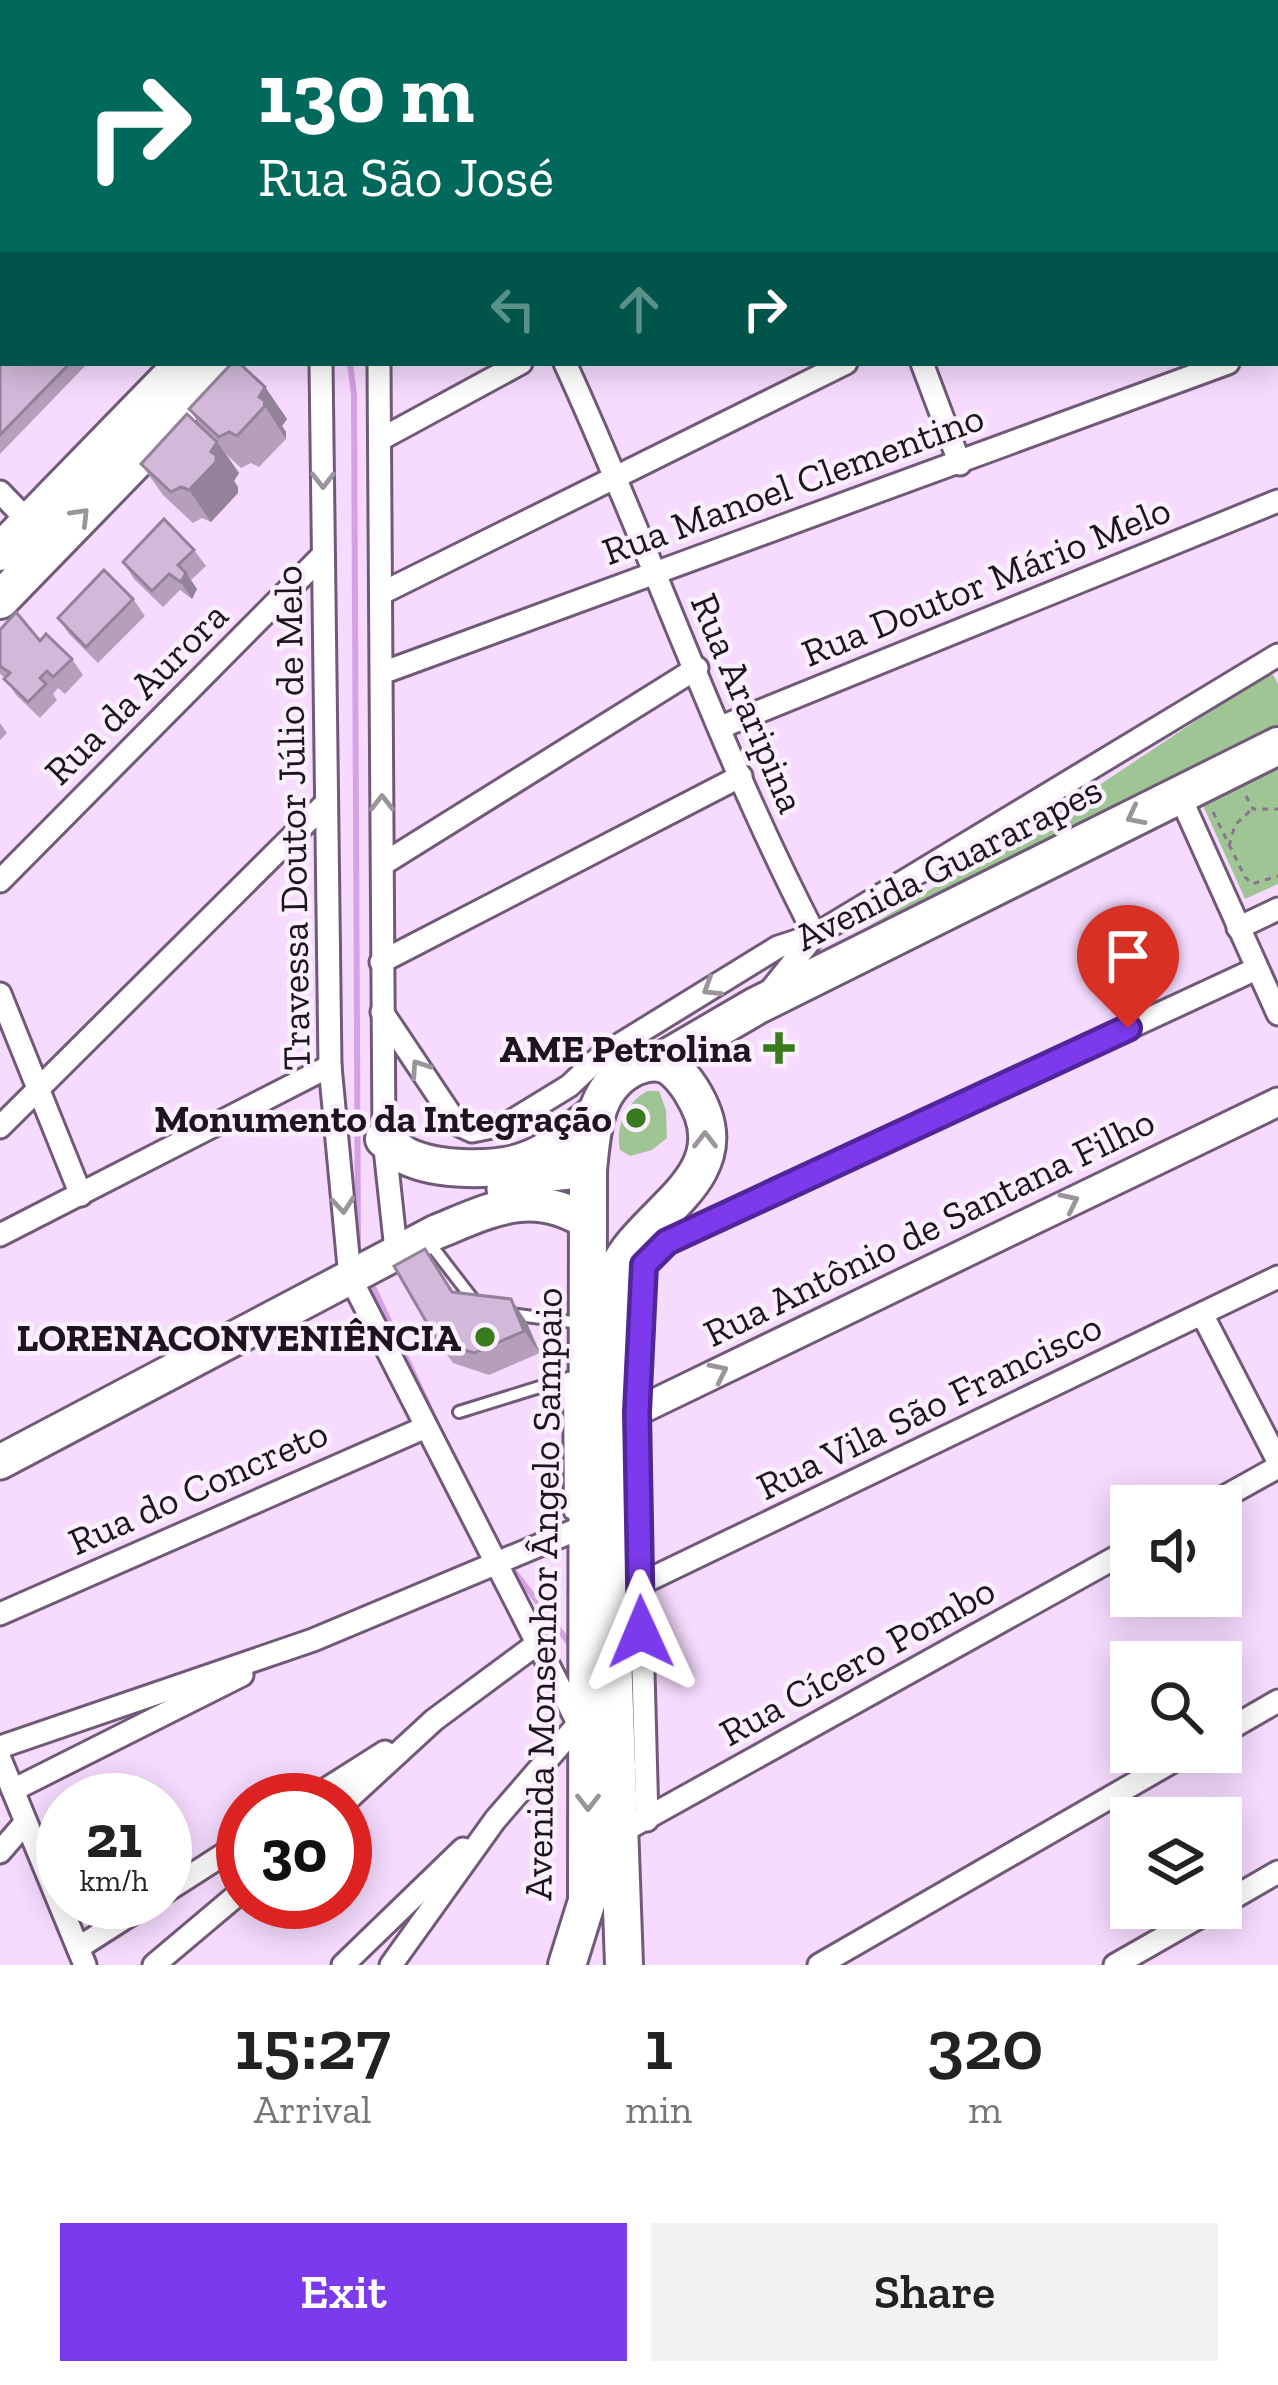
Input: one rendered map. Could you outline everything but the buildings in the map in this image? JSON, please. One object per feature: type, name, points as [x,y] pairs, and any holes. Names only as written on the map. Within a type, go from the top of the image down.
[{"type":"main road","points":[[9,539],[181,366]]},
{"type":"main road","points":[[0,600],[173,422],[211,366]]},
{"type":"main road","name":"Avenida Guararapes","points":[[384,1139],[422,1161],[507,1166],[531,1160],[597,1112],[610,1086],[628,1071],[660,1062],[756,1006],[1193,796],[1278,746]]},
{"type":"main road","name":"Avenida Monsenhor Ângelo Sampaio","points":[[624,1965],[632,1827],[624,1416],[612,1286],[702,1166],[709,1146],[701,1108],[689,1087],[660,1062]]},
{"type":"main road","name":"Avenida Monsenhor Ângelo Sampaio","points":[[567,1965],[587,1901],[579,1375],[590,1324],[588,1169],[597,1112]]},
{"type":"main road","points":[[0,1462],[531,1176],[588,1169]]},
{"type":"main road","points":[[419,1240],[523,1202],[556,1206],[589,1222]]},
{"type":"street","name":"Travessa Doutor Júlio de Melo","points":[[321,366],[330,1066],[350,1277],[494,1564],[583,1717]]},
{"type":"street","points":[[379,366],[384,1139],[419,1240]]},
{"type":"street","points":[[381,439],[515,366]]},
{"type":"street","name":"Rua Araripina","points":[[566,366],[616,474],[782,876],[815,935]]},
{"type":"street","points":[[382,593],[840,366]]},
{"type":"street","points":[[923,366],[960,464]]},
{"type":"street","name":"Rua Manoel Clementino","points":[[382,673],[1220,366]]},
{"type":"street","points":[[0,492],[9,539]]},
{"type":"street","name":"Rua Doutor Mário Melo","points":[[721,727],[1278,501]]},
{"type":"street","name":"Rua da Aurora","points":[[0,881],[323,555]]},
{"type":"street","points":[[382,1012],[457,1124],[472,1131],[507,1124],[569,1086],[601,1056],[778,947],[815,935],[1276,659]]},
{"type":"street","points":[[382,864],[697,668]]},
{"type":"street","points":[[381,962],[741,776]]},
{"type":"street","points":[[1193,796],[1238,928],[1278,1014]]},
{"type":"street","points":[[0,1127],[324,806]]},
{"type":"street","points":[[1238,928],[1278,909]]},
{"type":"street","points":[[756,1006],[815,935]]},
{"type":"street","points":[[633,1263],[667,1242],[1256,970]]},
{"type":"street","points":[[0,994],[81,1195]]},
{"type":"street","points":[[0,1235],[330,1066]]},
{"type":"street","name":"Rua Antônio de Santana Filho","points":[[624,1416],[1278,1102]]},
{"type":"street","name":"Rua Vila São Francisco","points":[[625,1592],[1278,1277]]},
{"type":"street","points":[[1202,1314],[1278,1464],[1242,1486]]},
{"type":"street","name":"Rua do Concreto","points":[[0,1614],[426,1427]]},
{"type":"street","points":[[13,1790],[313,1640],[580,1528]]},
{"type":"street","name":"Rua Cícero Pombo","points":[[632,1827],[1110,1561]]},
{"type":"street","points":[[0,1747],[313,1640]]},
{"type":"street","points":[[351,1773],[434,1720],[538,1643]]},
{"type":"street","points":[[1242,1722],[1278,1701]]},
{"type":"street","points":[[110,1708],[120,1737]]},
{"type":"street","points":[[391,1965],[495,1820],[583,1717]]},
{"type":"street","points":[[372,1777],[434,1720]]},
{"type":"street","points":[[0,1760],[81,1957],[116,1929]]},
{"type":"street","points":[[819,1965],[1153,1773]]},
{"type":"street","points":[[343,1965],[495,1820]]},
{"type":"street","points":[[0,1852],[26,1823]]},
{"type":"street","points":[[1242,1892],[1278,1872]]},
{"type":"street","points":[[154,1965],[216,1913]]},
{"type":"street","points":[[1115,1965],[1178,1929]]},
{"type":"lane","points":[[419,1240],[482,1306],[525,1318],[590,1324]]},
{"type":"lane","points":[[459,1412],[579,1375]]},
{"type":"path","points":[[1240,784],[1253,809]]},
{"type":"path","points":[[1193,796],[1252,884],[1278,876]]},
{"type":"path","points":[[1229,846],[1235,825],[1253,809],[1278,809]]},
{"type":"green space","points":[[1271,671],[1278,684],[1278,737],[801,967],[1048,819]]},
{"type":"green space","points":[[1278,762],[1278,884],[1245,899],[1200,799]]},
{"type":"green space","points":[[647,1091],[659,1091],[666,1110],[667,1138],[652,1150],[630,1156],[620,1150],[621,1124],[633,1102]]},
{"type":"waterway","points":[[350,366],[358,1252]]},
{"type":"waterway","points":[[374,1289],[443,1437]]},
{"type":"waterway","points":[[513,1570],[573,1648]]},
{"type":"place","name":"AME Petrolina","points":[[779,1048]]},
{"type":"place","name":"Monumento da Integração","points":[[636,1118]]},
{"type":"place","name":"LORENACONVENIÊNCIA","points":[[485,1337]]},
{"type":"route","points":[[641,1632],[637,1412],[644,1265],[667,1242],[1128,1028]]}]
